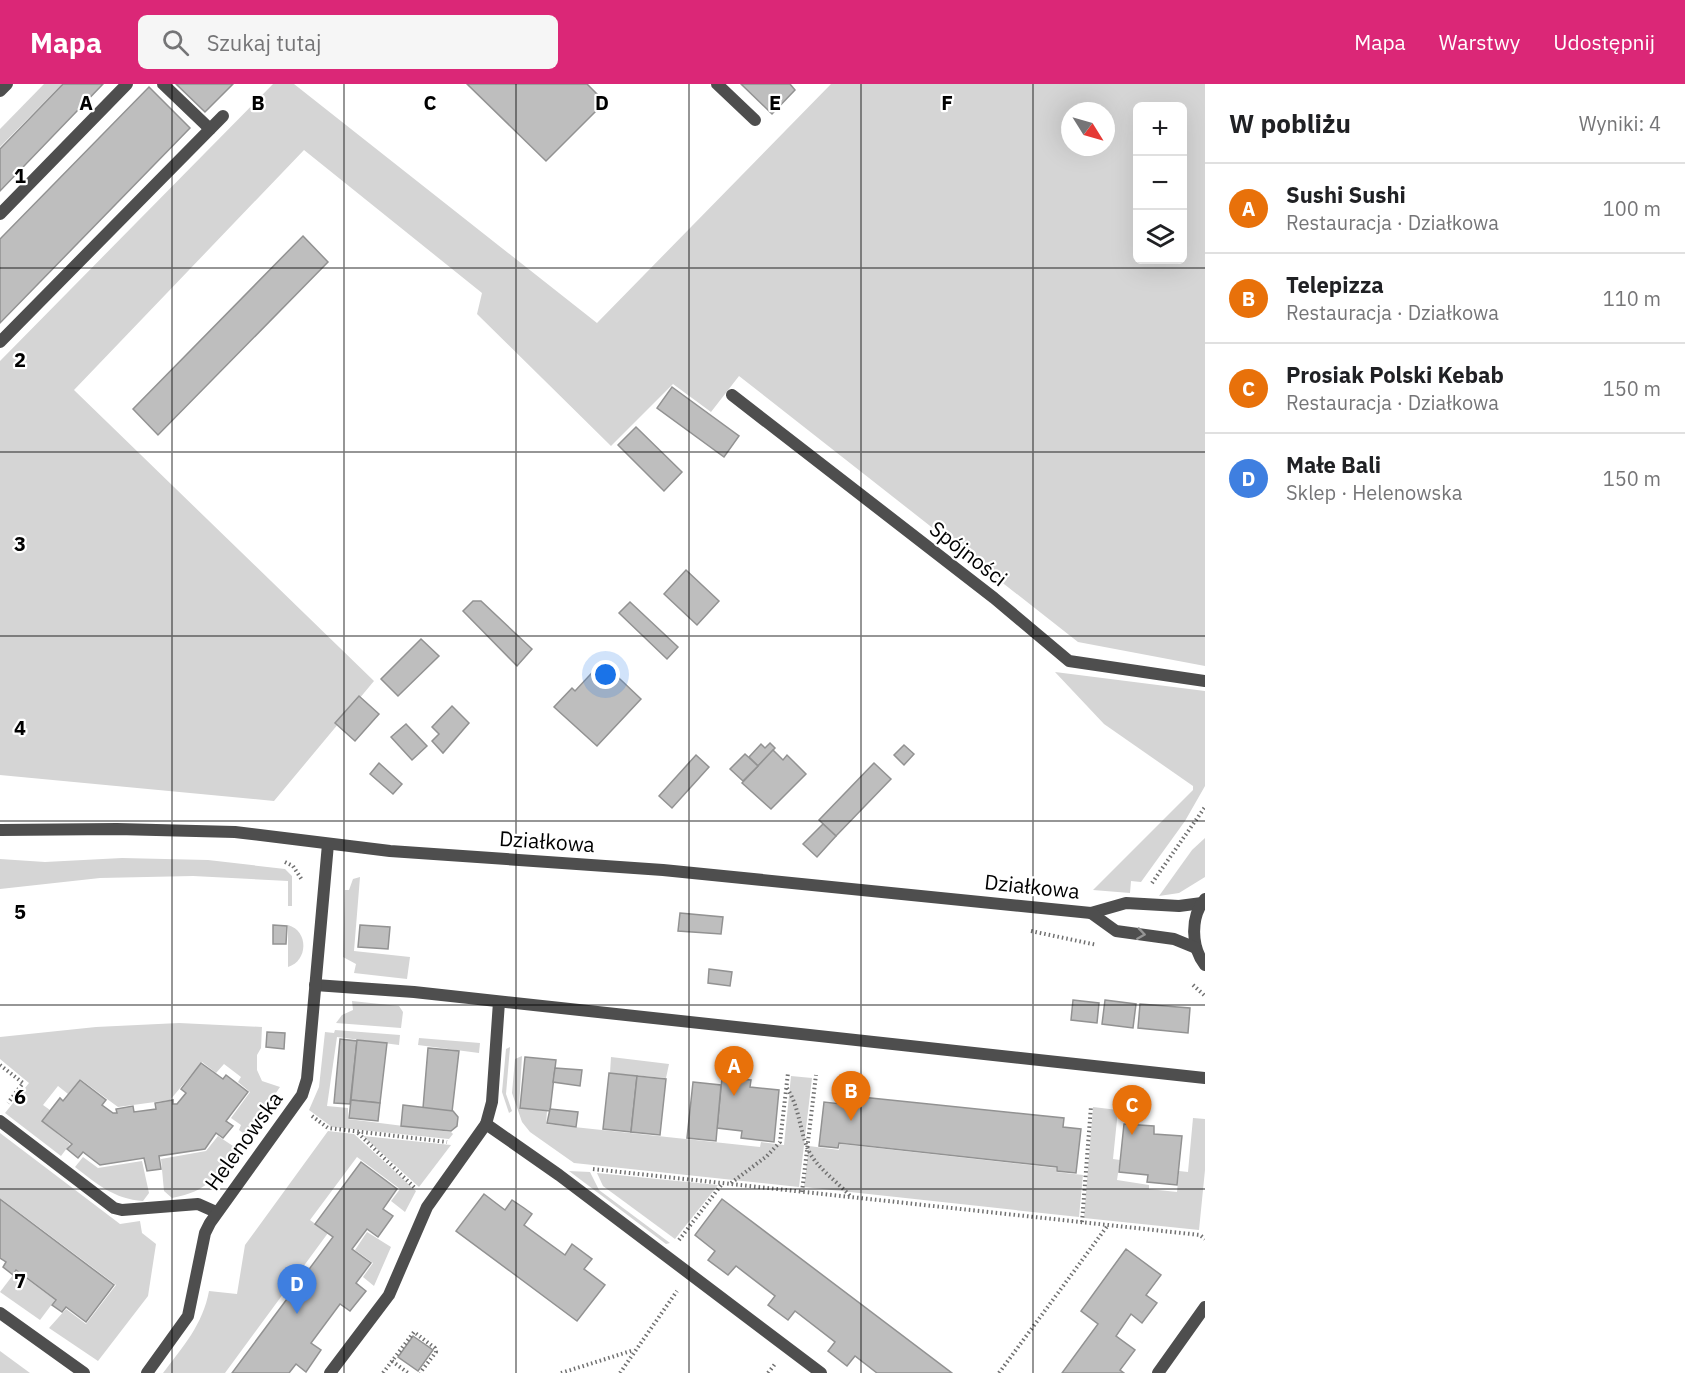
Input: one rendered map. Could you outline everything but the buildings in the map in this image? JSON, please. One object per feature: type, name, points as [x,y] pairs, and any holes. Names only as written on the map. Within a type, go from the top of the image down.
[{"type":"street","points":[[0,91],[7,84]]},
{"type":"street","points":[[0,214],[127,84]]},
{"type":"street","points":[[162,84],[210,129]]},
{"type":"street","points":[[717,84],[754,120]]},
{"type":"street","points":[[0,342],[223,116]]},
{"type":"street","name":"Spójności","points":[[732,395],[994,598],[1069,661],[1205,681]]},
{"type":"street","name":"Działkowa","points":[[0,830],[117,829],[235,832],[328,844],[663,870],[1091,913],[1126,903],[1179,906],[1203,901]]},
{"type":"street","name":"Helenowska","points":[[147,1373],[188,1316],[205,1233],[216,1212],[302,1095],[307,1079],[328,844]]},
{"type":"street","name":"Działkowa","points":[[1203,901],[1194,924],[1196,948],[1205,965]]},
{"type":"street","name":"Działkowa","points":[[1091,913],[1116,931],[1174,939],[1196,948]]},
{"type":"street","points":[[315,985],[500,1002],[1205,1078]]},
{"type":"street","points":[[330,1373],[389,1295],[431,1198],[486,1124],[492,1102],[500,1002]]},
{"type":"street","points":[[1,1116],[114,1208],[122,1210],[198,1204],[216,1212]]},
{"type":"street","points":[[486,1124],[525,1150],[821,1373]]},
{"type":"street","points":[[1158,1373],[1205,1307]]},
{"type":"street","points":[[0,1313],[84,1373]]},
{"type":"path","points":[[1149,887],[1203,814],[1205,807]]},
{"type":"path","points":[[282,861],[292,866],[307,886]]},
{"type":"path","points":[[1020,930],[1043,933]]},
{"type":"path","points":[[0,1065],[23,1083],[1,1116]]},
{"type":"path","points":[[730,1184],[767,1156],[780,1142],[788,1072]]},
{"type":"path","points":[[802,1192],[816,1075]]},
{"type":"path","points":[[787,1087],[801,1120],[807,1147],[826,1172],[851,1197]]},
{"type":"path","points":[[1082,1221],[1091,1106]]},
{"type":"path","points":[[306,1113],[328,1128],[457,1145]]},
{"type":"path","points":[[358,1132],[420,1192]]},
{"type":"path","points":[[593,1169],[1082,1221],[1200,1235],[1205,1239]]},
{"type":"path","points":[[676,1244],[723,1183]]},
{"type":"path","points":[[999,1373],[1108,1225]]},
{"type":"path","points":[[620,1373],[689,1274]]},
{"type":"path","points":[[383,1373],[414,1332],[435,1348],[436,1352],[420,1373]]},
{"type":"path","points":[[561,1373],[635,1350]]},
{"type":"path","points":[[392,1361],[408,1373]]},
{"type":"shaded area","points":[[44,84],[62,84],[0,147],[0,129]]},
{"type":"shaded area","points":[[273,84],[294,84],[597,323],[831,84],[1205,84],[1205,666],[1078,642],[739,376],[711,412],[673,384],[611,446],[477,314],[482,293],[304,150],[74,390],[374,681],[274,801],[0,775],[0,361]]},
{"type":"shaded area","points":[[1055,672],[1205,691],[1205,786],[1185,821],[1141,882],[1131,881],[1130,893],[1093,890],[1193,790],[1193,786],[1104,724]]},
{"type":"shaded area","points":[[1205,838],[1205,877],[1179,893],[1159,896],[1192,850]]},
{"type":"shaded area","points":[[122,858],[208,860],[285,869],[292,876],[292,906],[288,906],[288,881],[193,876],[100,878],[0,889],[0,859],[45,862]]},
{"type":"shaded area","points":[[360,877],[354,951],[410,957],[407,979],[354,973],[356,964],[343,957],[345,890],[349,890],[353,879]]},
{"type":"shaded area","points":[[288,925],[300,933],[303,946],[299,959],[288,967]]},
{"type":"shaded area","points":[[352,1001],[399,1006],[403,1012],[401,1028],[336,1023],[342,1015],[353,1010]]},
{"type":"shaded area","points":[[179,1023],[262,1027],[257,1070],[262,1081],[280,1087],[249,1132],[243,1133],[239,1130],[241,1125],[231,1118],[250,1092],[238,1082],[241,1077],[224,1064],[216,1073],[202,1062],[170,1100],[118,1107],[80,1079],[68,1094],[58,1086],[43,1105],[50,1110],[42,1121],[70,1144],[61,1156],[5,1113],[29,1083],[0,1059],[0,1037],[96,1027]]},
{"type":"shaded area","points":[[335,1030],[400,1035],[399,1045],[337,1037],[327,1106],[348,1108],[348,1119],[451,1132],[453,1134],[449,1139],[332,1127],[309,1110],[319,1087],[325,1032],[334,1033]]},
{"type":"shaded area","points":[[419,1038],[480,1043],[479,1053],[418,1045]]},
{"type":"shaded area","points":[[510,1047],[506,1094],[512,1111],[509,1113],[502,1092],[506,1049]]},
{"type":"shaded area","points":[[522,1056],[519,1108],[547,1111],[546,1124],[760,1147],[761,1142],[784,1145],[791,1076],[812,1078],[799,1187],[574,1163],[530,1132],[522,1122],[512,1093],[515,1059]]},
{"type":"shaded area","points":[[611,1057],[669,1064],[666,1078],[610,1073]]},
{"type":"shaded area","points":[[1093,1107],[1118,1110],[1113,1159],[1120,1160],[1117,1180],[1149,1185],[1149,1189],[1177,1192],[1179,1171],[1188,1172],[1193,1118],[1205,1119],[1205,1170],[1199,1230],[1084,1218]]},
{"type":"shaded area","points":[[328,1131],[354,1134],[416,1191],[405,1212],[391,1201],[400,1189],[357,1157],[310,1220],[328,1233],[225,1373],[163,1373],[197,1325],[209,1291],[237,1294],[245,1245]]},
{"type":"shaded area","points":[[0,1133],[120,1224],[140,1221],[142,1233],[156,1244],[148,1296],[98,1361],[49,1328],[66,1309],[86,1324],[116,1285],[0,1198]]},
{"type":"shaded area","points":[[218,1136],[233,1146],[234,1152],[209,1182],[185,1195],[172,1198],[164,1191],[161,1159],[206,1151]]},
{"type":"shaded area","points":[[363,1136],[451,1145],[419,1187]]},
{"type":"shaded area","points":[[840,1144],[1056,1168],[1056,1172],[1083,1175],[1079,1217],[804,1187],[809,1146],[839,1150]]},
{"type":"shaded area","points":[[83,1157],[98,1168],[142,1161],[149,1193],[143,1201],[133,1200],[106,1190],[75,1167]]},
{"type":"shaded area","points":[[569,1171],[590,1172],[599,1190],[670,1243],[666,1244]]},
{"type":"shaded area","points":[[597,1173],[718,1185],[675,1239],[603,1186]]},
{"type":"shaded area","points":[[367,1232],[391,1247],[374,1286],[363,1277],[373,1263],[355,1250]]},
{"type":"shaded area","points":[[16,1271],[55,1300],[40,1320],[0,1292]]},
{"type":"shaded area","points":[[0,1351],[30,1373],[0,1373]]},
{"type":"place","name":"Sushi Sushi","points":[[734,1096]]},
{"type":"place","name":"Telepizza","points":[[851,1121]]},
{"type":"place","name":"Prosiak Polski Kebab","points":[[1132,1135]]},
{"type":"place","name":"Małe Bali","points":[[297,1314]]}]
